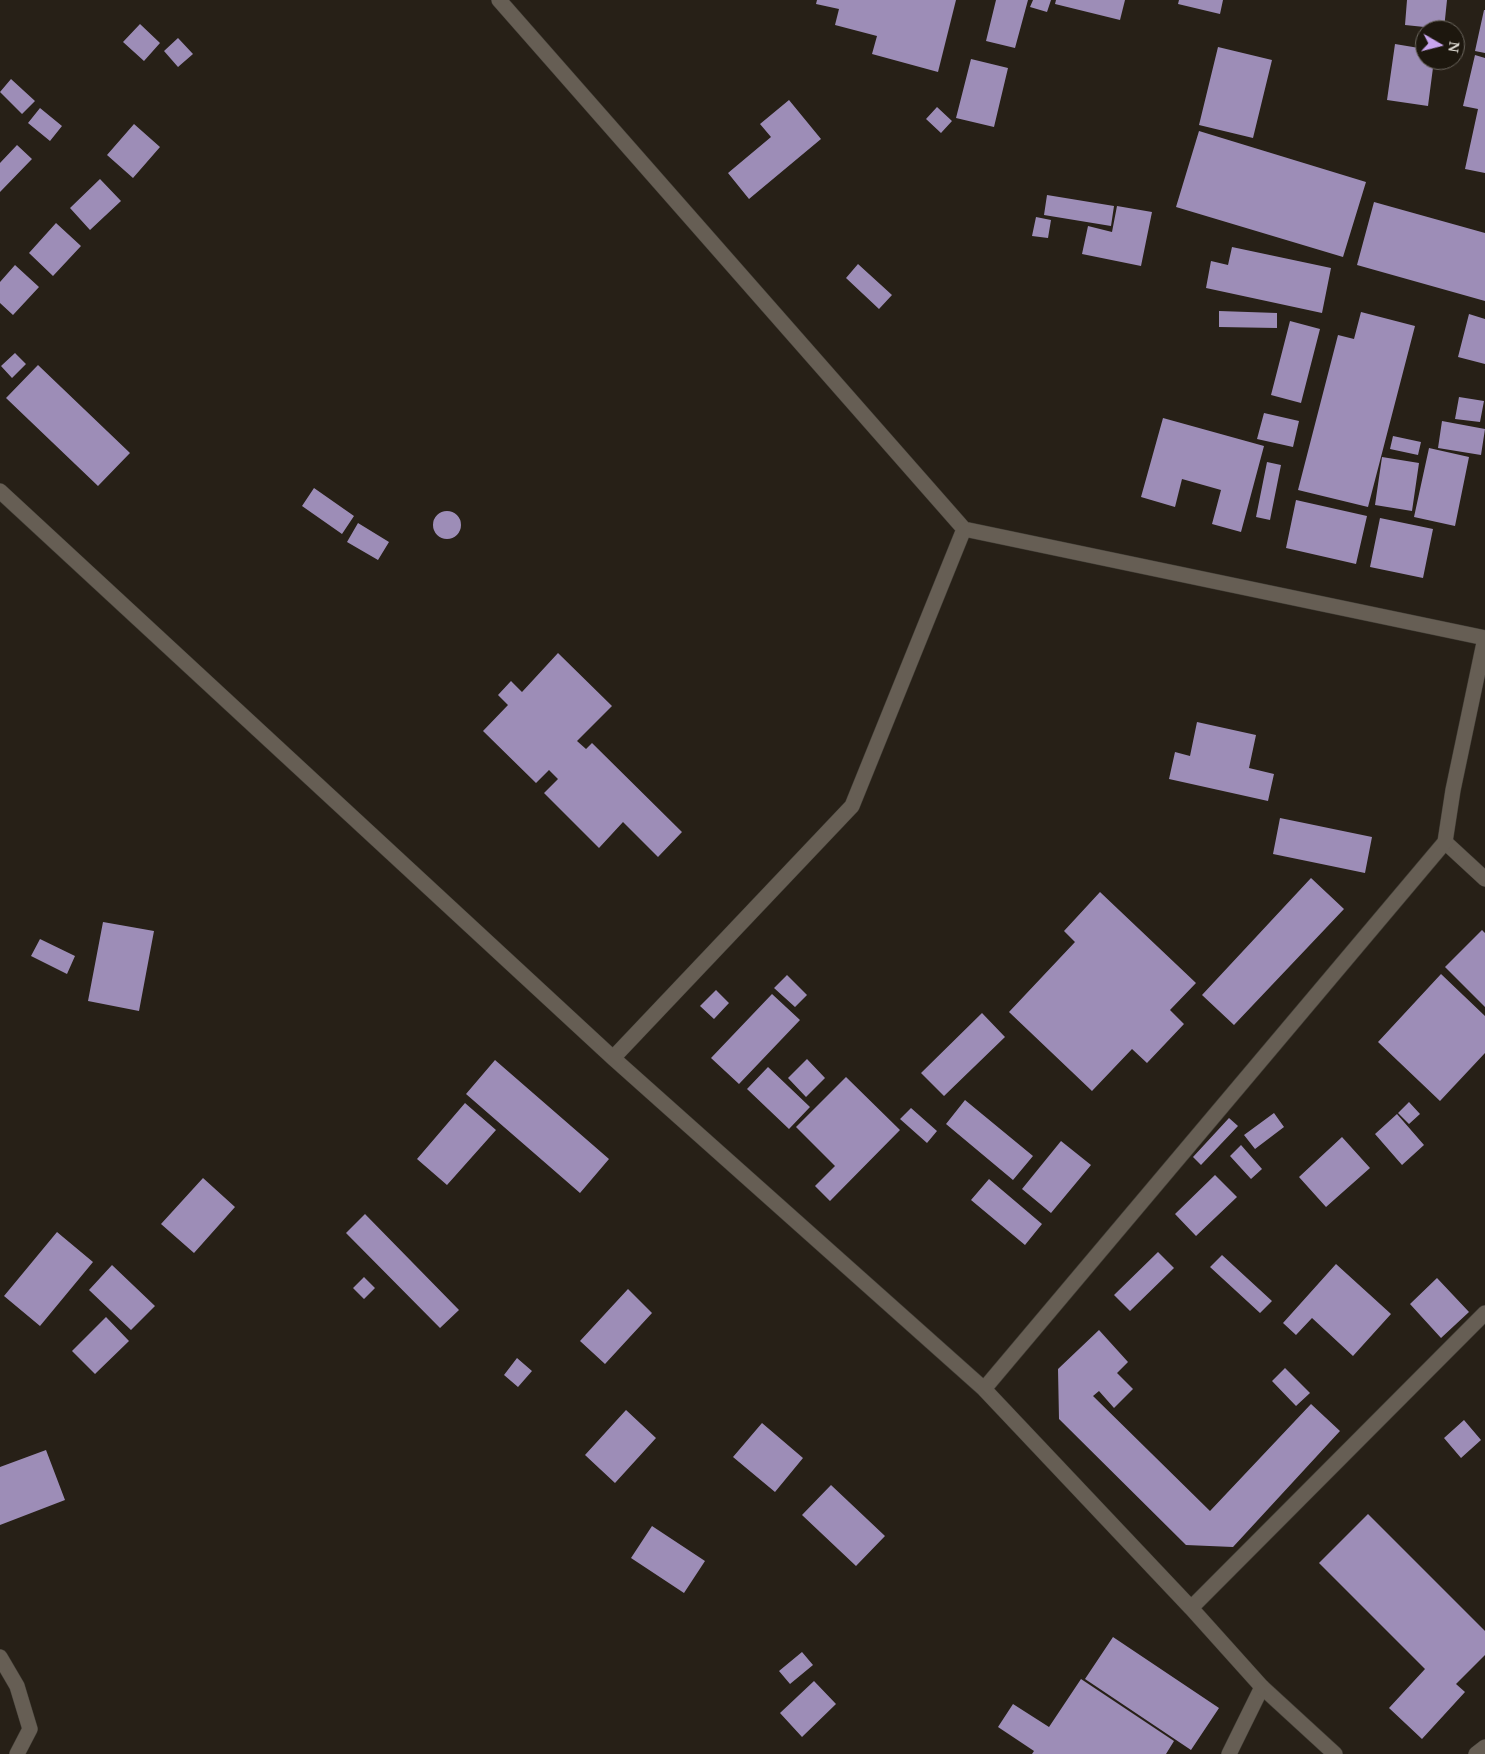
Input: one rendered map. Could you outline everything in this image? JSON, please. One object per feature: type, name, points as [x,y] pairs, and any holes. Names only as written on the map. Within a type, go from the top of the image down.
[{"type":"street","points":[[499,0],[964,529],[1485,638],[1453,790],[1445,842],[984,1389]]},
{"type":"street","points":[[0,490],[613,1058],[984,1389],[1191,1608],[1262,1687],[1335,1754]]},
{"type":"street","points":[[613,1058],[852,806],[964,529]]},
{"type":"street","points":[[1445,842],[1485,878]]},
{"type":"street","points":[[1191,1608],[1485,1313]]},
{"type":"street","points":[[0,1657],[17,1686],[30,1729],[18,1754]]},
{"type":"street","points":[[1229,1754],[1262,1687]]},
{"type":"street","points":[[1476,1754],[1485,1747]]},
{"type":"building","points":[[817,0],[956,0],[938,72],[872,54],[877,36],[835,25],[839,9],[816,4]]},
{"type":"building","points":[[996,0],[1028,0],[1015,48],[986,41]]},
{"type":"building","points":[[1033,0],[1051,0],[1047,12],[1030,7]]},
{"type":"building","points":[[1056,0],[1125,0],[1120,20],[1055,4]]},
{"type":"building","points":[[1179,0],[1223,0],[1220,14],[1178,4]]},
{"type":"building","points":[[1407,0],[1447,0],[1445,20],[1415,20],[1415,26],[1405,25]]},
{"type":"building","points":[[1485,10],[1485,53],[1475,51]]},
{"type":"building","points":[[140,24],[160,43],[144,61],[123,42]]},
{"type":"building","points":[[178,38],[193,54],[178,67],[164,51]]},
{"type":"building","points":[[1395,44],[1415,47],[1415,70],[1433,70],[1428,106],[1387,100]]},
{"type":"building","points":[[1218,47],[1272,60],[1253,138],[1199,125]]},
{"type":"building","points":[[1475,55],[1485,58],[1485,173],[1465,169],[1478,109],[1463,106]]},
{"type":"building","points":[[971,59],[1008,68],[994,127],[956,118]]},
{"type":"building","points":[[11,79],[35,101],[22,114],[0,92]]},
{"type":"building","points":[[789,100],[821,139],[749,199],[728,173],[771,137],[760,124]]},
{"type":"building","points":[[937,107],[952,121],[941,133],[926,119]]},
{"type":"building","points":[[40,108],[62,126],[50,141],[28,123]]},
{"type":"building","points":[[134,124],[160,147],[133,178],[107,155]]},
{"type":"building","points":[[1199,131],[1366,182],[1343,257],[1176,207]]},
{"type":"building","points":[[17,145],[32,159],[0,192],[0,163]]},
{"type":"building","points":[[100,179],[121,201],[90,230],[70,208]]},
{"type":"building","points":[[1047,195],[1114,206],[1111,226],[1044,215]]},
{"type":"building","points":[[1374,202],[1485,233],[1485,301],[1357,265]]},
{"type":"building","points":[[1117,206],[1152,212],[1141,266],[1082,254],[1088,226],[1112,232]]},
{"type":"building","points":[[1036,217],[1051,220],[1048,238],[1032,236]]},
{"type":"building","points":[[56,223],[81,246],[53,276],[29,253]]},
{"type":"building","points":[[1232,247],[1331,268],[1322,313],[1206,288],[1211,261],[1228,265]]},
{"type":"building","points":[[858,264],[892,295],[879,309],[846,278]]},
{"type":"building","points":[[15,265],[39,287],[13,315],[0,303],[0,282]]},
{"type":"building","points":[[1219,311],[1277,313],[1277,328],[1219,327]]},
{"type":"building","points":[[1361,312],[1415,326],[1368,507],[1298,490],[1338,335],[1354,339]]},
{"type":"building","points":[[1469,314],[1485,319],[1485,364],[1458,357]]},
{"type":"building","points":[[1290,321],[1320,329],[1301,403],[1271,395]]},
{"type":"building","points":[[15,353],[26,364],[12,378],[1,366]]},
{"type":"building","points":[[38,365],[130,453],[98,486],[6,398]]},
{"type":"building","points":[[1459,397],[1484,401],[1480,422],[1455,419]]},
{"type":"building","points":[[1264,413],[1299,421],[1293,447],[1257,439]]},
{"type":"building","points":[[1163,418],[1264,446],[1241,532],[1212,524],[1221,490],[1182,479],[1175,507],[1141,497]]},
{"type":"building","points":[[1442,421],[1485,429],[1481,455],[1438,448]]},
{"type":"building","points":[[1393,436],[1421,442],[1418,455],[1390,449]]},
{"type":"building","points":[[1429,448],[1469,457],[1455,526],[1414,517]]},
{"type":"building","points":[[1382,457],[1419,463],[1412,511],[1375,505]]},
{"type":"building","points":[[1267,462],[1281,465],[1270,520],[1256,517]]},
{"type":"building","points":[[314,488],[354,516],[342,534],[302,506]]},
{"type":"building","points":[[1296,500],[1367,516],[1356,564],[1286,548]]},
{"type":"building","points":[[447,511],[457,515],[461,525],[457,535],[447,539],[437,535],[433,525],[437,515]]},
{"type":"building","points":[[1380,518],[1433,529],[1423,578],[1370,567]]},
{"type":"building","points":[[358,523],[389,542],[378,560],[347,542]]},
{"type":"building","points":[[558,653],[612,706],[577,741],[586,749],[592,743],[682,832],[658,857],[623,822],[599,848],[544,793],[558,779],[549,770],[536,783],[483,731],[508,705],[498,695],[511,681],[522,692]]},
{"type":"building","points":[[1197,722],[1256,735],[1249,768],[1274,774],[1268,801],[1169,779],[1175,752],[1190,756]]},
{"type":"building","points":[[1280,818],[1372,837],[1365,873],[1273,854]]},
{"type":"building","points":[[1311,878],[1344,909],[1234,1025],[1202,995]]},
{"type":"building","points":[[1100,892],[1196,983],[1170,1010],[1184,1024],[1147,1063],[1132,1049],[1092,1091],[1009,1012],[1075,942],[1064,931]]},
{"type":"building","points":[[103,922],[154,931],[139,1011],[88,1001]]},
{"type":"building","points":[[1482,930],[1485,933],[1485,1007],[1445,967]]},
{"type":"building","points":[[40,939],[75,956],[67,974],[31,956]]},
{"type":"building","points":[[1441,974],[1485,1016],[1485,1053],[1440,1101],[1378,1042]]},
{"type":"building","points":[[787,975],[807,995],[795,1007],[774,988]]},
{"type":"building","points":[[716,990],[729,1003],[714,1019],[700,1006]]},
{"type":"building","points":[[772,994],[800,1020],[739,1084],[711,1058]]},
{"type":"building","points":[[982,1013],[1005,1037],[944,1096],[921,1073]]},
{"type":"building","points":[[807,1059],[825,1078],[806,1097],[788,1078]]},
{"type":"building","points":[[495,1060],[609,1159],[580,1193],[466,1094]]},
{"type":"building","points":[[768,1067],[810,1107],[789,1129],[747,1089]]},
{"type":"building","points":[[846,1077],[900,1130],[830,1201],[815,1186],[835,1166],[796,1127]]},
{"type":"building","points":[[965,1100],[1033,1156],[1013,1180],[946,1124]]},
{"type":"building","points":[[1409,1102],[1420,1114],[1409,1124],[1398,1113]]},
{"type":"building","points":[[465,1103],[496,1130],[447,1185],[417,1159]]},
{"type":"building","points":[[911,1108],[937,1131],[927,1143],[900,1119]]},
{"type":"building","points":[[1274,1113],[1284,1127],[1255,1149],[1244,1135]]},
{"type":"building","points":[[1397,1114],[1424,1145],[1402,1165],[1375,1134]]},
{"type":"building","points":[[1229,1118],[1238,1126],[1201,1165],[1193,1157]]},
{"type":"building","points":[[1342,1137],[1370,1168],[1326,1207],[1299,1177]]},
{"type":"building","points":[[1061,1141],[1091,1165],[1051,1213],[1022,1189]]},
{"type":"building","points":[[1241,1145],[1262,1169],[1251,1179],[1230,1156]]},
{"type":"building","points":[[1215,1175],[1237,1197],[1196,1236],[1175,1214]]},
{"type":"building","points":[[203,1178],[235,1207],[194,1253],[161,1224]]},
{"type":"building","points":[[989,1179],[1042,1224],[1025,1245],[971,1200]]},
{"type":"building","points":[[365,1214],[459,1310],[440,1328],[346,1233]]},
{"type":"building","points":[[57,1232],[93,1262],[40,1326],[4,1296]]},
{"type":"building","points":[[1158,1252],[1174,1268],[1130,1311],[1114,1295]]},
{"type":"building","points":[[1222,1255],[1272,1301],[1260,1313],[1210,1267]]},
{"type":"building","points":[[1336,1264],[1391,1314],[1353,1356],[1312,1318],[1296,1335],[1283,1323]]},
{"type":"building","points":[[112,1265],[155,1306],[131,1330],[89,1290]]},
{"type":"building","points":[[364,1277],[375,1288],[364,1299],[353,1288]]},
{"type":"building","points":[[1437,1278],[1469,1312],[1441,1338],[1410,1304]]},
{"type":"building","points":[[628,1289],[652,1313],[605,1364],[580,1341]]},
{"type":"building","points":[[106,1317],[129,1341],[95,1374],[72,1351]]},
{"type":"building","points":[[1099,1330],[1128,1362],[1117,1373],[1133,1389],[1114,1408],[1099,1391],[1093,1396],[1210,1511],[1311,1404],[1340,1431],[1233,1547],[1186,1545],[1059,1419],[1058,1369]]},
{"type":"building","points":[[517,1358],[532,1371],[518,1387],[504,1375]]},
{"type":"building","points":[[1285,1368],[1310,1393],[1296,1406],[1272,1381]]},
{"type":"building","points":[[626,1410],[656,1438],[615,1483],[585,1455]]},
{"type":"building","points":[[1464,1420],[1481,1440],[1461,1458],[1444,1438]]},
{"type":"building","points":[[762,1423],[803,1458],[775,1492],[733,1457]]},
{"type":"building","points":[[46,1450],[65,1500],[0,1525],[0,1467]]},
{"type":"building","points":[[831,1485],[885,1536],[856,1566],[802,1515]]},
{"type":"building","points":[[1368,1514],[1485,1631],[1485,1655],[1456,1684],[1465,1692],[1422,1739],[1389,1708],[1425,1669],[1319,1563]]},
{"type":"building","points":[[652,1526],[705,1561],[684,1593],[631,1558]]},
{"type":"building","points":[[1113,1637],[1219,1708],[1191,1750],[1085,1679]]},
{"type":"building","points":[[802,1652],[813,1665],[790,1684],[779,1671]]},
{"type":"building","points":[[1081,1679],[1174,1741],[1166,1754],[1032,1754],[1034,1751],[998,1727],[1013,1704],[1049,1727]]},
{"type":"building","points":[[814,1681],[836,1704],[802,1737],[780,1713]]}]
